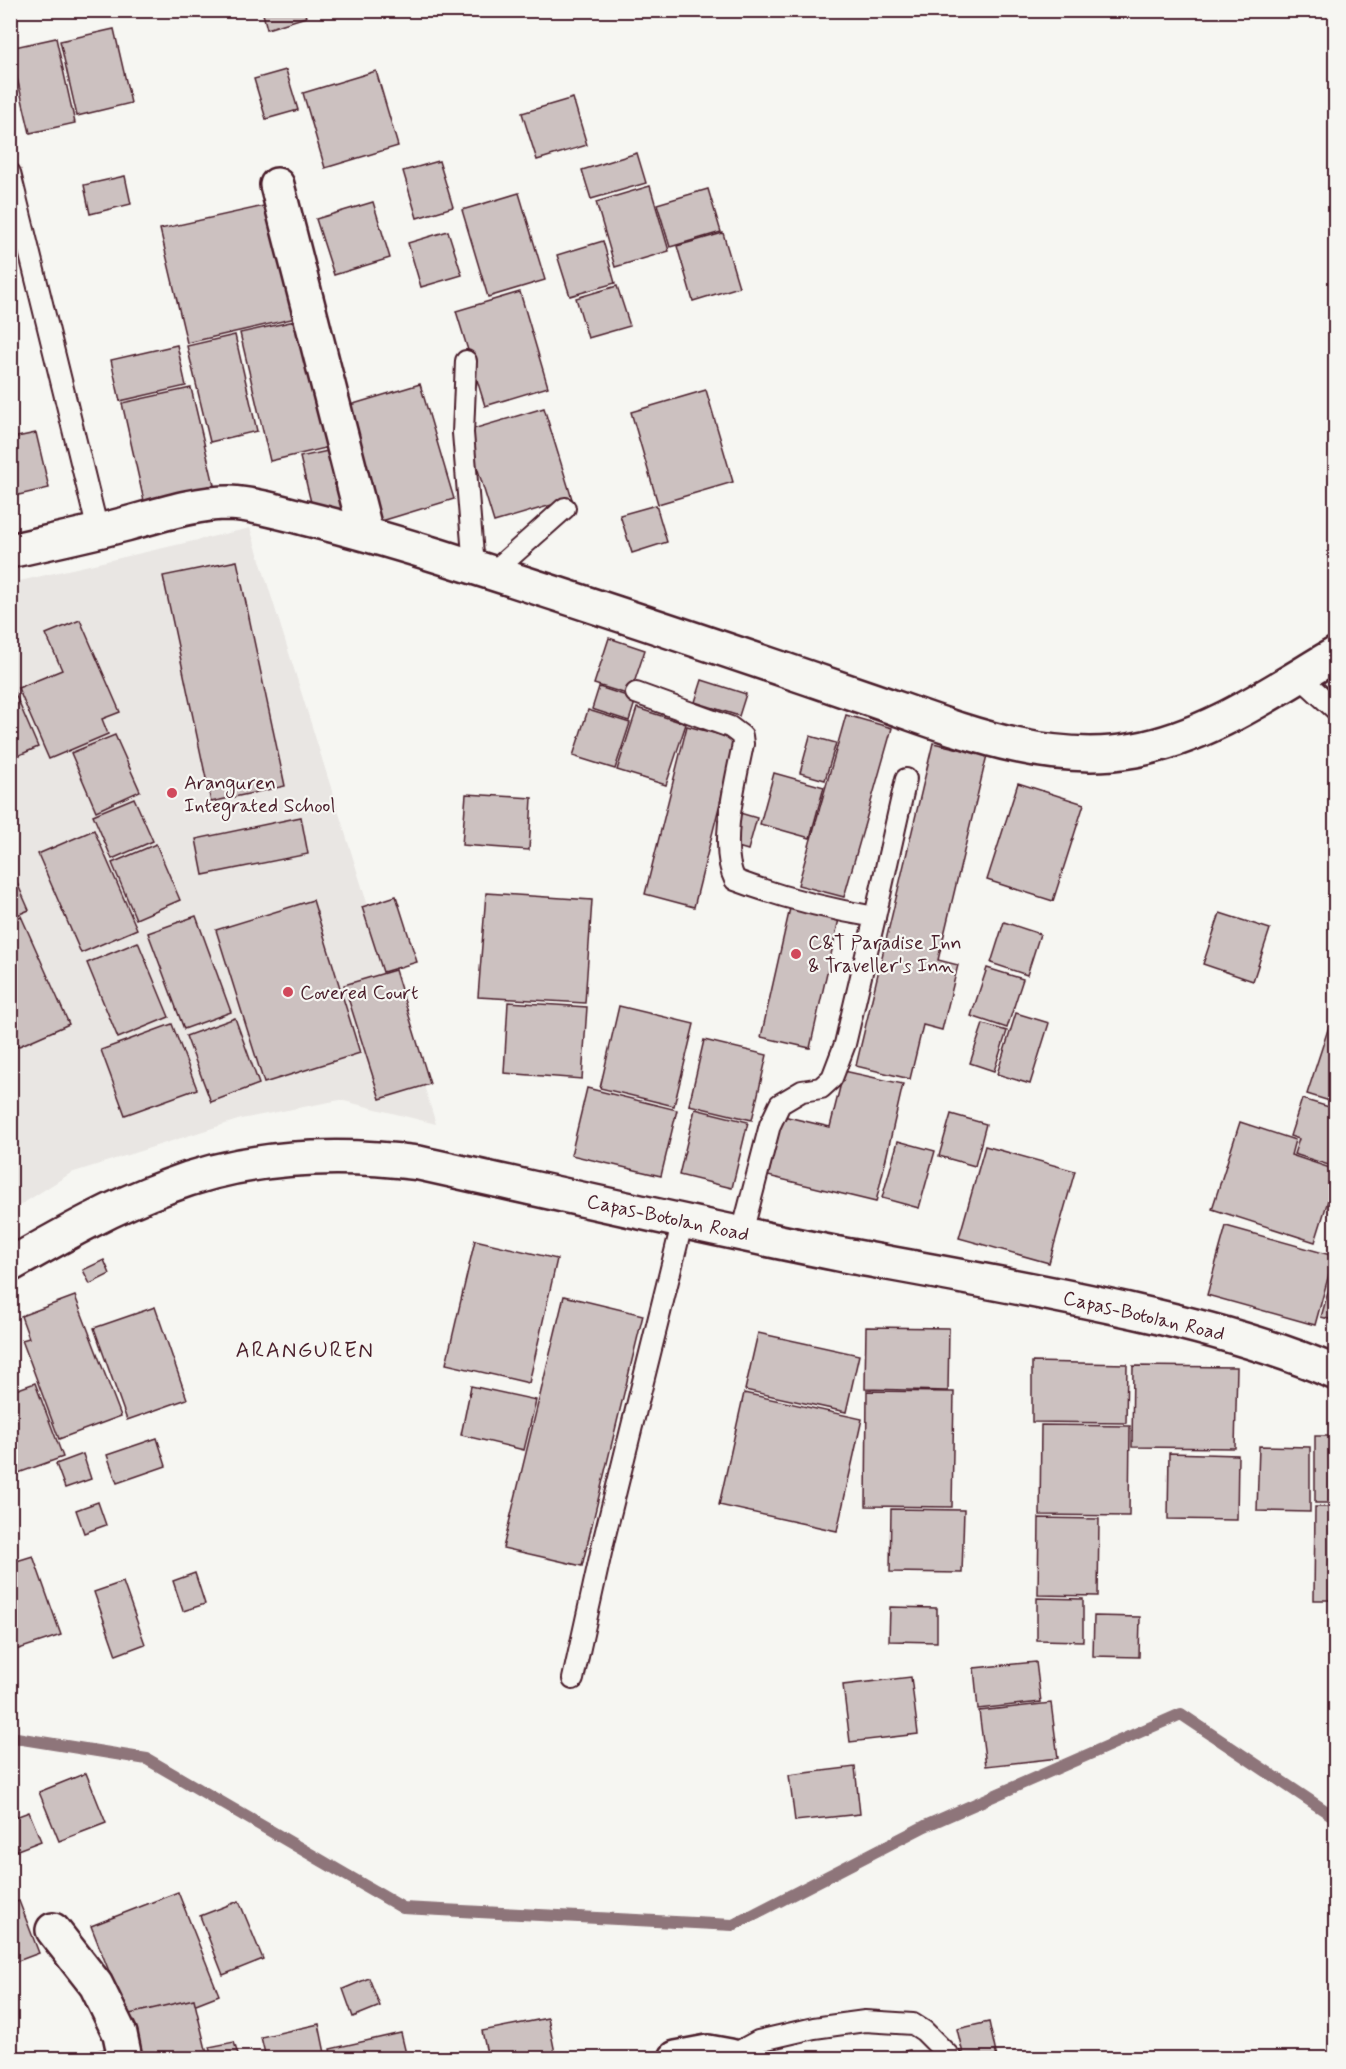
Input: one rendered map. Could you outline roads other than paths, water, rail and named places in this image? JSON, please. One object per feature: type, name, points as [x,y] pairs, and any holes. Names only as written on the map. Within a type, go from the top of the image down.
[{"type":"street","points":[[277,185],[366,533]]},
{"type":"street","points":[[10,551],[199,505],[231,503],[270,509],[366,533],[483,570],[936,722],[1011,744],[1083,755],[1137,750],[1209,726],[1335,654]]},
{"type":"street","name":"Capas-Botolan Road","points":[[10,1265],[123,1204],[168,1186],[219,1171],[307,1158],[383,1158],[419,1163],[742,1233],[1042,1291],[1188,1324],[1249,1341],[1335,1372]]},
{"type":"street","points":[[53,1930],[96,1984],[120,2034],[125,2058]]},
{"type":"street","points":[[676,2058],[708,2052],[730,2057]]},
{"type":"lane","points":[[10,173],[98,531]]},
{"type":"lane","points":[[466,362],[463,433],[483,570],[565,508]]},
{"type":"lane","points":[[1299,675],[1335,710]]},
{"type":"lane","points":[[636,693],[730,727],[742,736],[743,744],[730,811],[730,870],[735,880],[783,896],[840,911],[875,917]]},
{"type":"lane","points":[[742,1233],[770,1125],[780,1104],[802,1091],[821,1088],[832,1078],[845,1044],[906,779]]},
{"type":"lane","points":[[573,1679],[604,1539],[683,1220]]},
{"type":"lane","points":[[730,2057],[758,2041],[814,2028],[865,2021],[913,2024],[924,2031],[951,2058]]},
{"type":"waterway","points":[[10,1737],[147,1759],[403,1908],[733,1925],[925,1826],[1181,1714],[1336,1818]]},
{"type":"place","name":"Aranguren Integrated School","points":[[172,793]]},
{"type":"place","name":"C&T Paradise Inn & Traveller's Inn","points":[[796,954]]},
{"type":"place","name":"Covered Court","points":[[288,992]]},
{"type":"district","name":"ARANGUREN","points":[[305,1349]]}]
